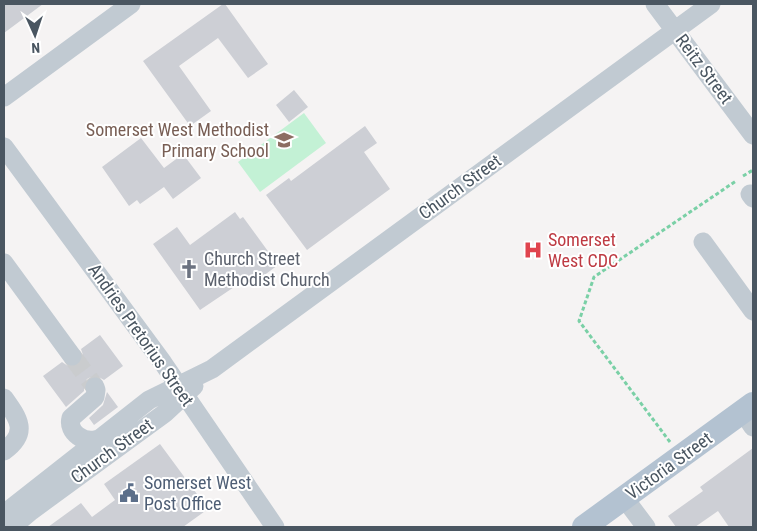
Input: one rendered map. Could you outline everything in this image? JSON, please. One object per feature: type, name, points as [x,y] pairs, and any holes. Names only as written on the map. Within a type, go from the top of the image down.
[{"type":"main road","name":"Victoria Street","points":[[584,527],[682,457],[750,414]]},
{"type":"street","points":[[4,97],[131,4]]},
{"type":"street","name":"Reitz Street","points":[[655,4],[753,135]]},
{"type":"street","name":"Church Street","points":[[12,527],[164,413],[182,390],[711,4]]},
{"type":"street","name":"Andries Pretorius Street","points":[[4,147],[182,390],[275,527]]},
{"type":"street","points":[[703,242],[753,311]]},
{"type":"street","points":[[4,262],[72,356]]},
{"type":"street","points":[[94,387],[96,390],[95,397],[71,418],[70,422],[75,432],[83,440],[93,441],[98,439]]},
{"type":"street","name":"Church Street","points":[[4,514],[149,400],[182,390]]},
{"type":"street","points":[[4,398],[16,416],[20,427],[17,439],[4,452]]},
{"type":"street","points":[[625,499],[646,527]]},
{"type":"path","points":[[682,457],[579,321],[594,277],[753,170]]},
{"type":"green space","points":[[304,113],[326,143],[260,192],[238,162]]},
{"type":"building","points":[[4,4],[43,4],[4,33]]},
{"type":"building","points":[[225,4],[268,64],[248,78],[218,38],[179,66],[211,111],[190,126],[143,61]]},
{"type":"building","points":[[294,90],[308,107],[289,122],[276,105]]},
{"type":"building","points":[[365,126],[377,143],[364,152],[390,189],[307,250],[266,195],[289,178],[291,181]]},
{"type":"building","points":[[141,138],[164,168],[183,154],[201,178],[173,199],[164,187],[140,204],[137,200],[129,206],[102,167]]},
{"type":"building","points":[[235,212],[240,219],[243,217],[278,265],[251,285],[246,279],[200,310],[153,244],[177,227],[190,245]]},
{"type":"building","points":[[100,335],[123,366],[104,380],[97,376],[87,379],[84,391],[66,407],[43,376],[62,362],[68,366],[74,367],[78,365],[82,361],[81,349]]},
{"type":"building","points":[[107,392],[118,407],[94,425],[89,418],[103,405]]},
{"type":"building","points":[[160,444],[208,509],[183,527],[48,527],[81,503],[92,517],[115,500],[104,484]]},
{"type":"building","points":[[753,448],[753,527],[729,527],[718,511],[695,527],[676,527],[668,516],[703,491],[700,487]]},
{"type":"tunnel","points":[[72,356],[95,387]]},
{"type":"place","name":"Somerset West Methodist Primary School","points":[[284,140]]},
{"type":"place","name":"Somerset West CDC","points":[[533,250]]},
{"type":"place","name":"Church Street Methodist Church","points":[[189,269]]},
{"type":"place","name":"Somerset West Post Office","points":[[129,493]]}]
